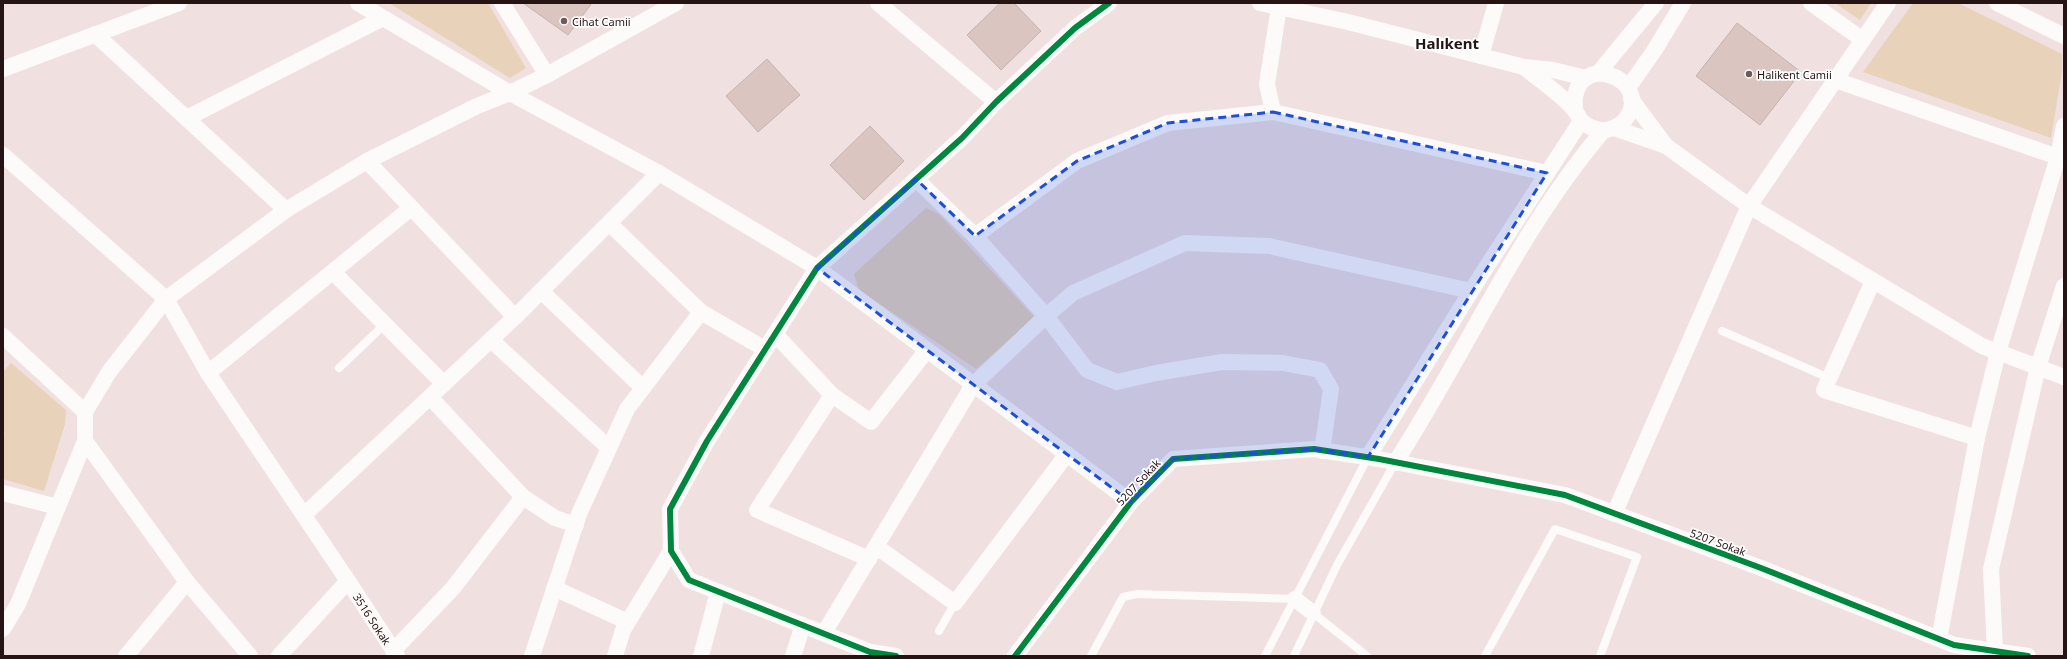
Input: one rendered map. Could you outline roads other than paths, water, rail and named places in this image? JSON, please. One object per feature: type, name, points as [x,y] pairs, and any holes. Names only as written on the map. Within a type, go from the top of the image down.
[{"type":"street","points":[[3,69],[179,3]]},
{"type":"street","points":[[358,3],[510,94],[659,173],[817,268],[1131,502]]},
{"type":"street","points":[[502,3],[547,75]]},
{"type":"street","points":[[878,3],[996,102]]},
{"type":"street","points":[[896,656],[870,654],[824,633],[689,580],[672,552],[670,509],[707,441],[817,268],[962,138],[996,102],[1075,28],[1109,3]]},
{"type":"street","points":[[1260,3],[1348,22],[1524,67],[1593,75],[1609,74],[1620,79],[1666,146],[1748,206],[1982,346],[2064,377]]},
{"type":"street","points":[[1481,56],[1496,3]]},
{"type":"street","points":[[1368,458],[1471,291],[1547,173],[1578,116],[1574,98],[1578,87],[1593,75],[1656,3]]},
{"type":"street","points":[[1395,463],[1411,438],[1487,302],[1561,183],[1608,129],[1624,121],[1630,111],[1630,94],[1683,3]]},
{"type":"street","points":[[1810,3],[1863,40]]},
{"type":"street","points":[[1614,514],[1748,206],[1888,3]]},
{"type":"street","points":[[1997,3],[2064,36]]},
{"type":"street","points":[[3,629],[18,604],[85,441],[85,412],[109,372],[166,299],[286,210],[367,161],[477,106],[510,94],[547,75],[666,5]]},
{"type":"street","points":[[1273,112],[1267,84],[1278,7]]},
{"type":"street","points":[[186,118],[383,18]]},
{"type":"street","points":[[95,34],[286,210]]},
{"type":"street","points":[[1524,67],[1590,128],[1608,129],[1666,146]]},
{"type":"street","points":[[1835,80],[2058,157]]},
{"type":"street","points":[[975,236],[1077,161],[1168,123],[1273,112],[1547,173]]},
{"type":"street","points":[[1939,639],[1977,438],[1998,352],[2058,157],[2064,126]]},
{"type":"street","name":"3516 Sokak","points":[[3,155],[166,299],[208,373],[395,653]]},
{"type":"street","points":[[367,161],[515,317]]},
{"type":"street","points":[[304,516],[515,317],[659,173]]},
{"type":"street","points":[[916,179],[975,236],[1046,316],[1087,370],[1117,382],[1156,373],[1222,362],[1283,363],[1320,370],[1331,389],[1322,451]]},
{"type":"street","points":[[208,373],[411,208]]},
{"type":"street","points":[[610,223],[700,312],[765,349]]},
{"type":"street","points":[[824,633],[973,385],[1046,316],[1073,293],[1185,243],[1269,246],[1471,291]]},
{"type":"street","points":[[333,272],[444,384]]},
{"type":"street","points":[[1873,281],[1824,390],[1977,438]]},
{"type":"street","points":[[1995,651],[1991,569],[2038,367],[2064,286]]},
{"type":"street","points":[[541,291],[643,388]]},
{"type":"street","points":[[532,656],[576,525],[627,409],[700,312]]},
{"type":"street","points":[[775,334],[832,395],[871,422],[926,350]]},
{"type":"street","points":[[3,336],[85,412]]},
{"type":"street","points":[[491,340],[609,448]]},
{"type":"street","points":[[832,395],[757,510],[873,553],[955,603],[1066,454]]},
{"type":"street","points":[[430,397],[522,497],[555,518],[576,525]]},
{"type":"street","points":[[85,441],[187,582],[250,656]]},
{"type":"street","name":"5207 Sokak","points":[[1015,656],[1131,502],[1173,459],[1314,450],[1368,458],[1564,495],[1761,568],[1954,645],[2028,656]]},
{"type":"street","points":[[3,493],[58,507]]},
{"type":"street","points":[[395,653],[453,588],[522,497]]},
{"type":"street","points":[[615,656],[623,630],[672,552]]},
{"type":"street","points":[[278,656],[348,581]]},
{"type":"street","points":[[126,656],[187,582]]},
{"type":"street","points":[[554,588],[628,622]]},
{"type":"street","points":[[701,656],[718,592]]},
{"type":"street","points":[[1294,599],[1313,613]]},
{"type":"street","points":[[793,656],[803,625]]},
{"type":"lane","points":[[339,368],[385,324]]},
{"type":"lane","points":[[1722,331],[1829,378]]},
{"type":"lane","points":[[1265,656],[1368,458]]},
{"type":"lane","points":[[1294,656],[1337,565],[1395,463]]},
{"type":"lane","points":[[1485,656],[1555,529],[1637,558],[1600,656]]},
{"type":"lane","points":[[1091,656],[1122,597],[1137,594],[1294,599]]},
{"type":"lane","points":[[939,631],[955,603]]},
{"type":"lane","points":[[1313,613],[1367,656]]},
{"type":"place","name":"Cihat Camii","points":[[564,21]]},
{"type":"place","name":"Halikent Camii","points":[[1749,74]]},
{"type":"district","name":"Halıkent","points":[[1447,43]]}]
